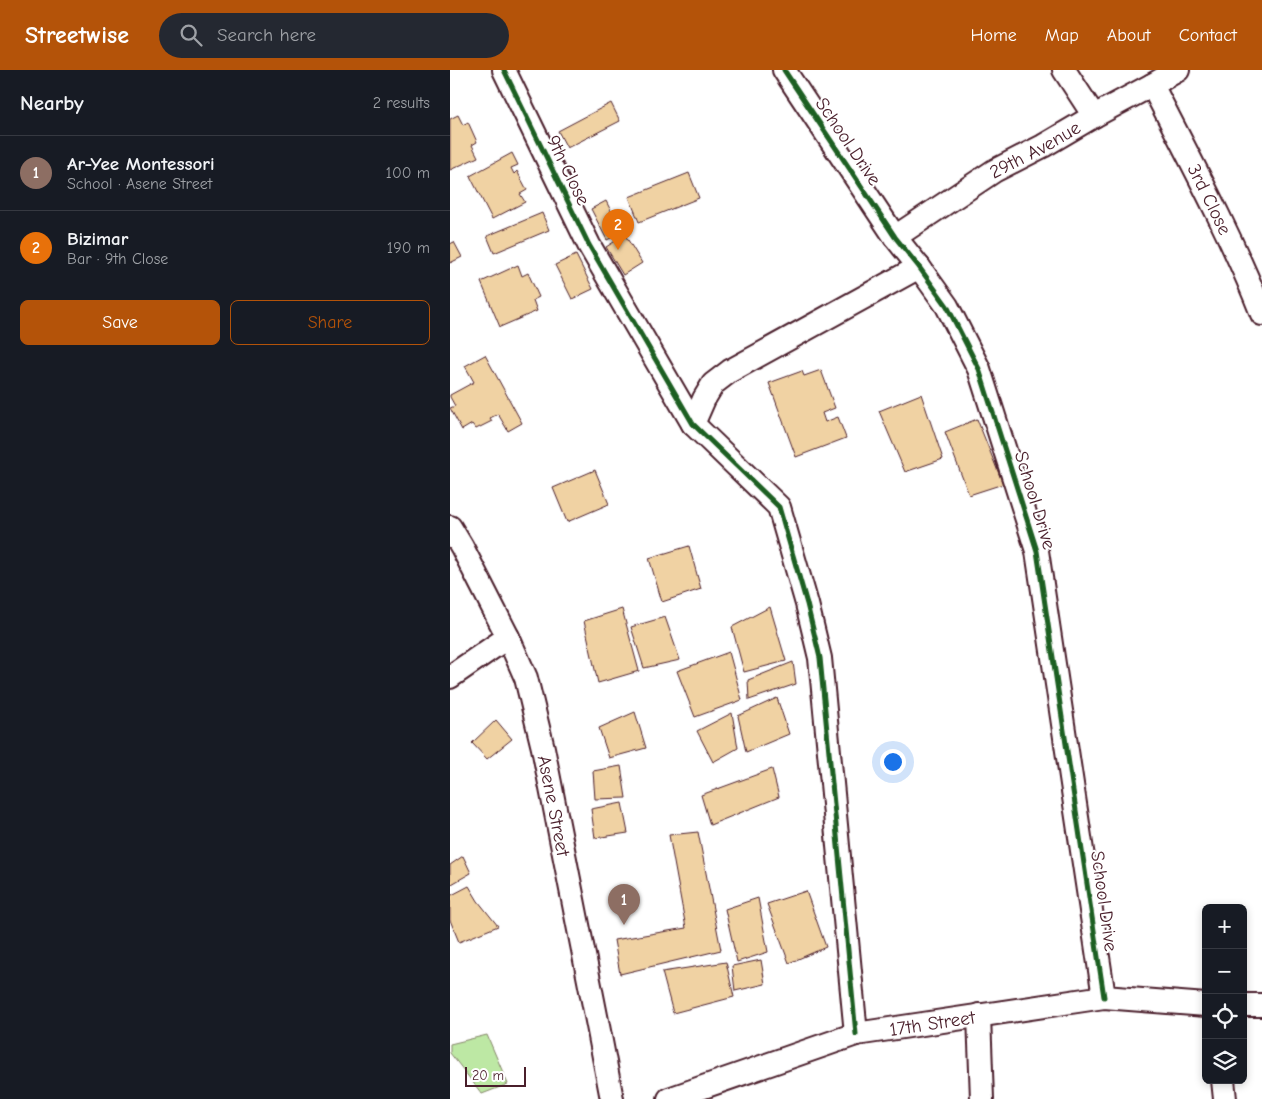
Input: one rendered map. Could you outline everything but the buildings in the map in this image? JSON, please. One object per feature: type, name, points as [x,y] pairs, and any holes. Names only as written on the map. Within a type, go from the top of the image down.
[{"type":"street","name":"9th Close","points":[[504,70],[589,245],[693,424],[779,507],[807,604],[820,658],[856,1034]]},
{"type":"street","name":"School Drive","points":[[784,70],[895,237],[947,306],[979,369],[1037,551],[1104,996]]},
{"type":"street","points":[[1064,70],[1094,116]]},
{"type":"street","name":"29th Avenue","points":[[895,237],[994,171],[1043,146],[1178,70]]},
{"type":"street","name":"3rd Close","points":[[1152,85],[1225,228],[1262,314]]},
{"type":"street","points":[[693,424],[704,399],[714,384],[730,371],[919,267]]},
{"type":"street","name":"Asene Street","points":[[450,527],[508,637],[526,678],[543,748],[612,1099]]},
{"type":"street","points":[[450,677],[508,637]]},
{"type":"street","name":"17th Street","points":[[669,1099],[856,1034],[1104,996],[1202,1005]]},
{"type":"street","points":[[1247,1005],[1262,1005]]},
{"type":"street","points":[[979,1015],[982,1099]]},
{"type":"street","points":[[1223,1084],[1225,1099]]},
{"type":"green space","points":[[487,1035],[508,1084],[482,1094],[450,1053],[450,1044]]},
{"type":"cycle path","points":[[504,70],[589,245],[693,424],[779,507],[807,604],[820,658],[856,1034]]},
{"type":"cycle path","points":[[784,70],[895,237],[947,306],[979,369],[1037,551],[1104,997]]},
{"type":"place","name":"Bizimar","points":[[618,250]]},
{"type":"place","name":"Ar-Yee Montessori","points":[[624,925]]}]
